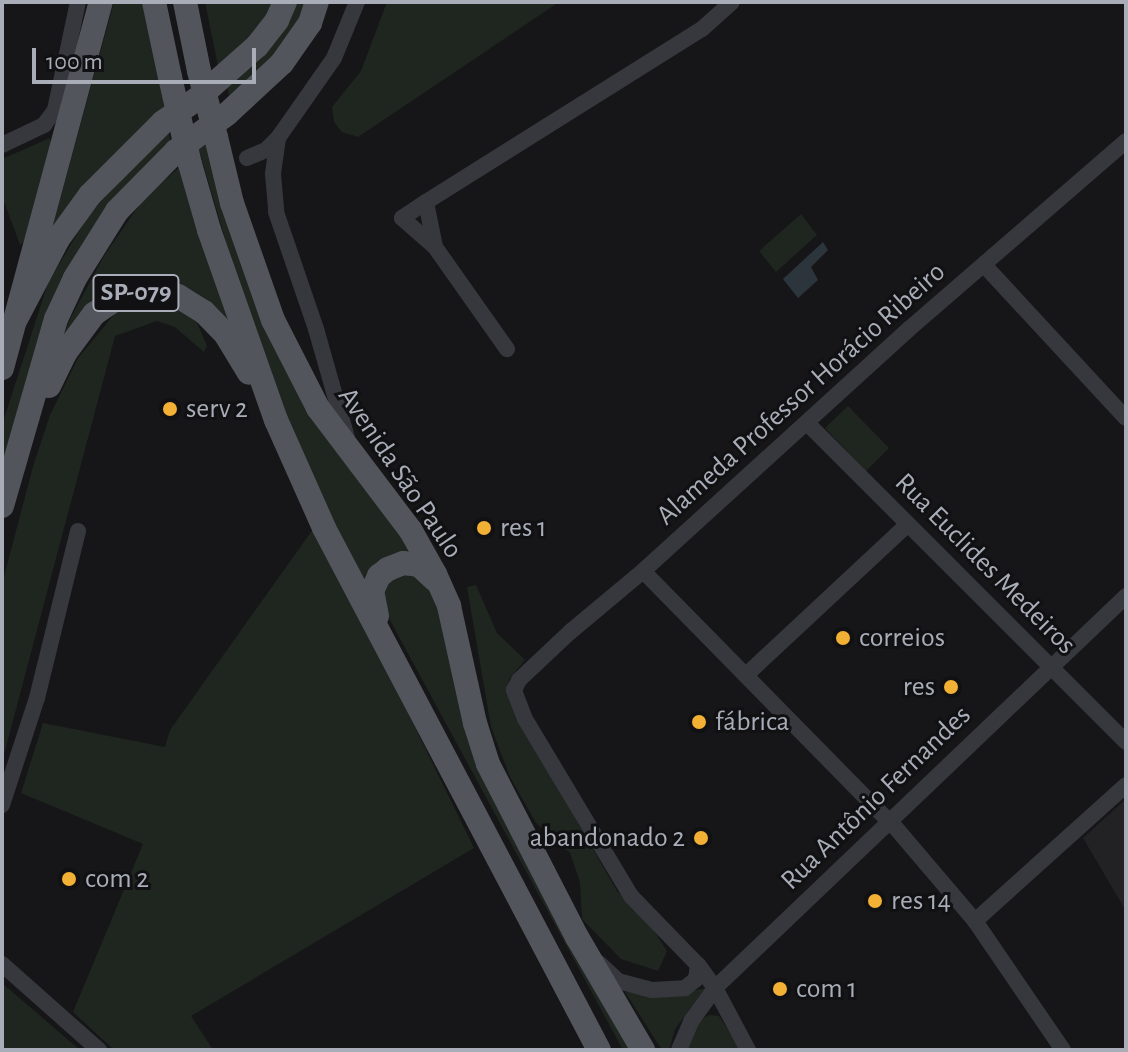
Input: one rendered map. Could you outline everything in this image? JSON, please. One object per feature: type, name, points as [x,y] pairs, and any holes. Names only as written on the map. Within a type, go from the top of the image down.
[{"type":"main road","points":[[2,368],[101,2]]},
{"type":"main road","points":[[154,2],[190,164],[209,230],[276,420],[324,528],[599,1050]]},
{"type":"main road","name":"Avenida São Paulo","points":[[185,2],[212,138],[273,320],[318,408],[411,531],[449,606],[475,723],[488,764],[577,937],[643,1050]]},
{"type":"main road","points":[[15,321],[58,239],[90,195],[171,116],[197,99],[257,46],[277,20],[285,2]]},
{"type":"main road","name":"SP-079","points":[[2,506],[56,319],[75,278],[117,211],[176,151],[212,138],[282,63],[310,23],[317,2]]},
{"type":"main road","name":"SP-079","points":[[17,449],[65,353],[94,314],[121,295],[151,290],[178,296],[204,312],[226,335],[276,420]]},
{"type":"main road","points":[[399,668],[373,603],[372,591],[379,576],[403,563],[419,565],[432,575],[449,606]]},
{"type":"street","points":[[2,145],[44,125],[55,110],[78,2]]},
{"type":"street","points":[[247,158],[266,150],[278,138],[334,58],[357,2]]},
{"type":"street","points":[[507,349],[435,247],[402,218],[702,29],[732,2]]},
{"type":"street","points":[[212,138],[273,174]]},
{"type":"street","points":[[278,138],[273,194],[281,231],[316,329],[348,440],[360,465]]},
{"type":"street","name":"Alameda Professor Horácio Ribeiro","points":[[698,965],[631,896],[525,719],[514,690],[519,680],[1126,141]]},
{"type":"street","points":[[426,202],[435,247]]},
{"type":"street","points":[[985,266],[1126,418]]},
{"type":"street","name":"Rua Euclides Medeiros","points":[[807,423],[1126,742]]},
{"type":"street","points":[[746,675],[908,524]]},
{"type":"street","points":[[2,805],[4,788],[37,698],[78,531]]},
{"type":"street","points":[[643,571],[890,821],[975,921],[1063,1050]]},
{"type":"street","name":"Rua Antônio Fernandes","points":[[679,1050],[692,1020],[715,988],[1126,596]]},
{"type":"street","points":[[975,921],[1126,785]]},
{"type":"street","points":[[577,937],[606,972],[636,987],[652,990],[685,988],[696,979],[698,965]]},
{"type":"street","points":[[2,964],[99,1050]]},
{"type":"street","points":[[698,965],[715,988],[748,1050]]},
{"type":"shaded area","points":[[114,2],[142,2],[167,112],[45,254]]},
{"type":"shaded area","points":[[205,2],[278,2],[250,41],[218,66]]},
{"type":"shaded area","points":[[294,2],[308,2],[295,31],[231,103],[227,86]]},
{"type":"shaded area","points":[[387,2],[559,2],[358,137],[342,132],[334,122],[332,107],[361,71]]},
{"type":"shaded area","points":[[168,128],[171,145],[95,229],[2,482],[2,425],[48,283],[88,216]]},
{"type":"shaded area","points":[[207,133],[254,294],[420,559],[376,564],[366,574],[361,588],[302,456],[240,290],[197,143]]},
{"type":"shaded area","points":[[50,138],[52,149],[31,236],[20,245],[2,196],[2,159]]},
{"type":"shaded area","points":[[182,165],[242,341],[212,306],[193,291],[164,280],[144,279],[50,370],[70,319],[104,256],[144,198]]},
{"type":"shaded area","points":[[801,214],[817,235],[776,272],[759,251]]},
{"type":"shaded area","points":[[823,242],[828,250],[811,267],[818,280],[798,298],[783,279]]},
{"type":"shaded area","points":[[157,300],[178,306],[195,318],[207,346],[204,352],[175,327],[157,321],[115,336],[2,762],[2,584],[50,415],[78,358],[117,311],[136,302]]},
{"type":"shaded area","points":[[848,406],[889,448],[866,471],[825,428]]},
{"type":"shaded area","points":[[316,525],[474,848],[191,1016],[213,1050],[114,1050],[73,1012],[143,844],[21,793],[43,723],[165,747],[170,730]]},
{"type":"shaded area","points":[[412,572],[433,592],[457,674],[632,1050],[623,1050],[385,611],[384,590],[389,580]]},
{"type":"shaded area","points":[[476,585],[497,633],[525,660],[509,679],[508,693],[522,726],[617,891],[649,923],[667,951],[658,971],[621,959],[582,919],[580,882],[570,853],[536,823],[510,777],[491,727],[467,587]]},
{"type":"shaded area","points":[[1126,799],[1126,911],[1083,838]]},
{"type":"shaded area","points":[[2,983],[80,1050],[2,1050]]},
{"type":"shaded area","points":[[706,988],[675,1029],[669,1050],[662,1050],[625,992],[672,995]]},
{"type":"shaded area","points":[[709,1015],[719,1016],[741,1050],[686,1050],[697,1022]]},
{"type":"place","name":"serv 2","points":[[170,409]]},
{"type":"place","name":"res 1","points":[[484,528]]},
{"type":"place","name":"correios","points":[[843,638]]},
{"type":"place","name":"res","points":[[951,687]]},
{"type":"place","name":"fábrica","points":[[699,722]]},
{"type":"place","name":"abandonado 2","points":[[701,838]]},
{"type":"place","name":"com 2","points":[[69,879]]},
{"type":"place","name":"res 14","points":[[875,901]]},
{"type":"place","name":"com 1","points":[[780,989]]}]
